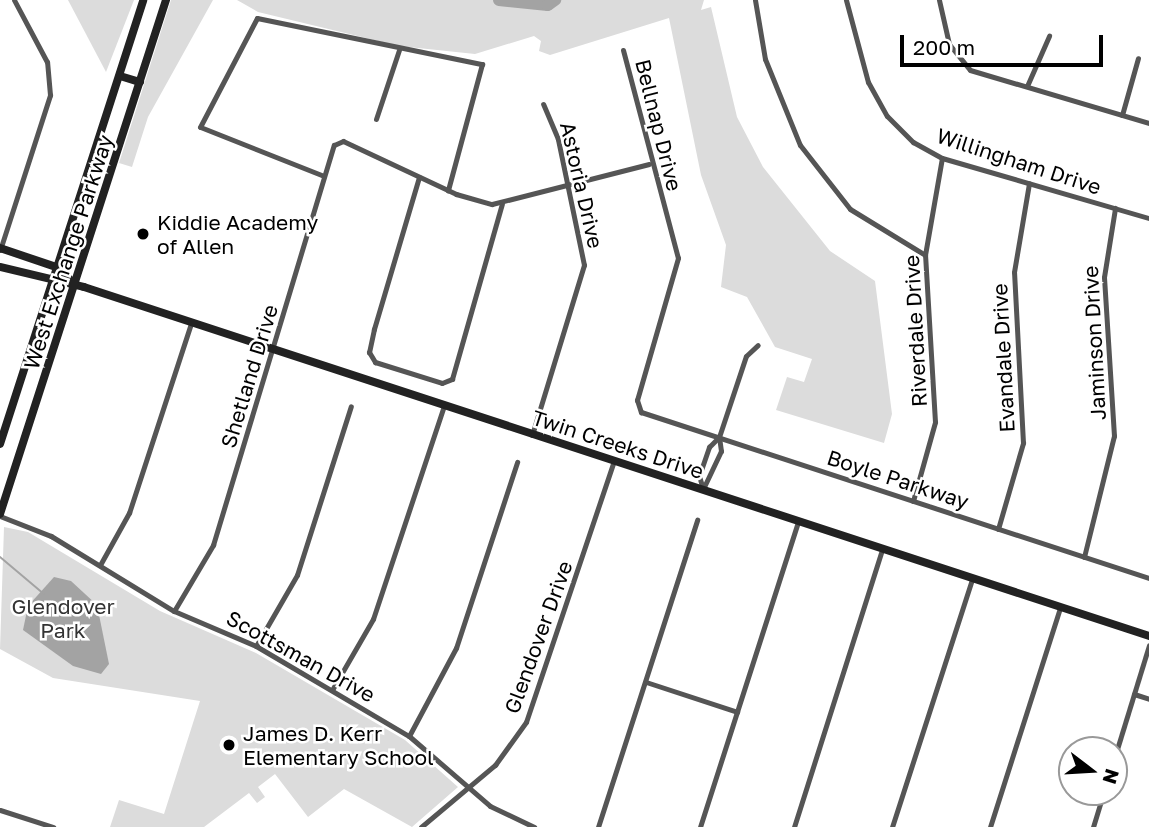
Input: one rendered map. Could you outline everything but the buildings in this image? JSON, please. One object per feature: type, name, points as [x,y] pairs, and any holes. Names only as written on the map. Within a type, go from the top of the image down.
[{"type":"street","points":[[0,249],[50,95],[47,62],[14,0]]},
{"type":"street","name":"West Exchange Parkway","points":[[0,444],[54,284],[143,0]]},
{"type":"street","name":"West Exchange Parkway","points":[[0,515],[166,0]]},
{"type":"street","points":[[755,0],[768,69],[800,145],[859,217],[925,255]]},
{"type":"street","name":"Willingham Drive","points":[[846,0],[877,100],[900,130],[942,158],[1149,218]]},
{"type":"street","points":[[939,0],[949,44],[962,63],[1149,123]]},
{"type":"street","points":[[324,176],[200,127],[257,18],[399,50],[470,58],[484,66],[448,190]]},
{"type":"street","points":[[1027,86],[1049,36]]},
{"type":"street","points":[[376,119],[399,50]]},
{"type":"street","name":"Bellnap Drive","points":[[624,50],[648,130],[649,164],[678,258],[638,409]]},
{"type":"street","points":[[1122,115],[1138,58]]},
{"type":"street","points":[[120,76],[140,82]]},
{"type":"street","name":"Astoria Drive","points":[[532,435],[583,275],[582,240],[564,188],[558,139],[543,104]]},
{"type":"street","name":"Shetland Drive","points":[[174,611],[213,545],[275,351],[324,176],[337,142],[419,177]]},
{"type":"street","name":"Riverdale Drive","points":[[913,501],[935,422],[925,255],[942,158]]},
{"type":"street","points":[[502,204],[449,381],[369,355],[419,177],[448,190],[502,204],[649,164]]},
{"type":"street","name":"Evandale Drive","points":[[998,529],[1023,443],[1014,272],[1029,183]]},
{"type":"street","name":"Jaminson Drive","points":[[1084,557],[1114,436],[1104,277],[1115,208]]},
{"type":"street","name":"Twin Creeks Drive","points":[[0,249],[59,268],[75,285]]},
{"type":"street","name":"Twin Creeks Drive","points":[[0,267],[54,284],[75,285],[703,489],[881,552],[1149,636]]},
{"type":"street","points":[[100,565],[129,513],[191,323]]},
{"type":"street","points":[[703,489],[718,461],[719,437],[746,356],[758,345]]},
{"type":"street","points":[[256,646],[297,575],[351,406]]},
{"type":"street","points":[[332,690],[373,619],[444,406]]},
{"type":"street","name":"Boyle Parkway","points":[[638,409],[1149,578]]},
{"type":"street","points":[[703,489],[705,457],[719,437]]},
{"type":"street","points":[[409,736],[456,648],[517,461]]},
{"type":"street","name":"Glendover Drive","points":[[421,827],[508,749],[536,702],[614,461]]},
{"type":"street","name":"Scottsman Drive","points":[[0,515],[100,565],[174,611],[256,646],[332,690],[409,736],[510,819],[534,827]]},
{"type":"street","points":[[598,827],[697,520]]},
{"type":"street","points":[[700,827],[798,521]]},
{"type":"street","points":[[794,827],[881,552]]},
{"type":"street","points":[[892,827],[972,580]]},
{"type":"street","points":[[990,827],[1060,608]]},
{"type":"street","points":[[1121,736],[1149,645]]},
{"type":"street","points":[[646,682],[737,712]]},
{"type":"street","points":[[1134,694],[1149,699]]},
{"type":"street","points":[[1093,827],[1100,806]]},
{"type":"street","points":[[0,810],[53,827]]},
{"type":"green space","points":[[68,0],[134,0],[106,72]]},
{"type":"green space","points":[[171,0],[213,0],[148,117],[132,167],[119,163]]},
{"type":"green space","points":[[237,0],[704,0],[701,10],[711,7],[737,117],[763,167],[830,251],[875,281],[892,414],[884,443],[776,410],[787,377],[804,382],[812,359],[775,347],[747,297],[721,287],[726,245],[701,175],[669,18],[550,55],[539,51],[541,41],[534,36],[475,54],[399,46],[258,12]]},
{"type":"green space","name":"Glendover Park","points":[[4,527],[28,532],[160,611],[256,653],[405,740],[458,787],[412,827],[344,789],[308,817],[275,774],[258,787],[265,797],[257,803],[249,793],[204,827],[110,827],[119,800],[164,814],[200,701],[53,678],[0,649]]},
{"type":"shaded area","points":[[54,577],[71,581],[97,605],[109,664],[101,674],[73,666],[23,630],[28,606]]},
{"type":"waterway","points":[[499,0],[548,5],[555,0]]},
{"type":"waterway","points":[[0,557],[44,594]]},
{"type":"place","name":"Kiddie Academy of Allen","points":[[143,234]]},
{"type":"place","name":"James D. Kerr Elementary School","points":[[229,745]]}]
